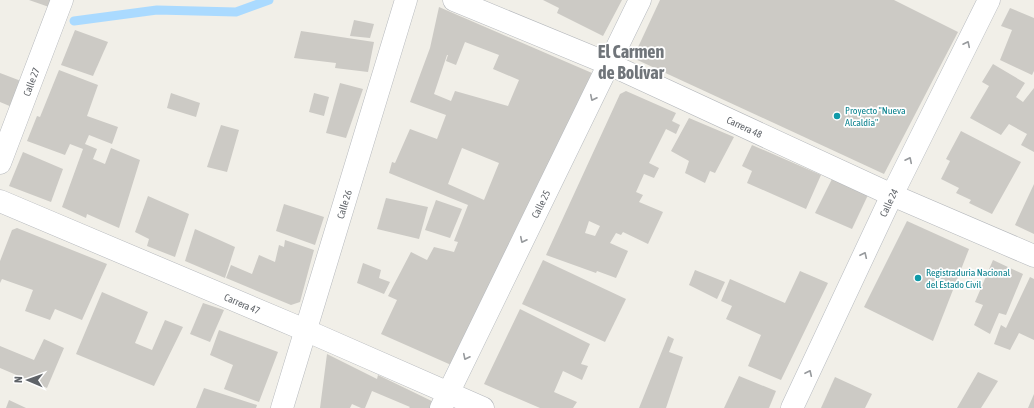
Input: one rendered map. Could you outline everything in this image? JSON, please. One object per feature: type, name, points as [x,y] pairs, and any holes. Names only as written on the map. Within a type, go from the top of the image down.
[{"type":"street","name":"Calle 27","points":[[0,163],[62,0]]},
{"type":"street","name":"Calle 26","points":[[282,408],[406,0]]},
{"type":"street","name":"Carrera 48","points":[[454,0],[609,64],[892,195],[1034,256]]},
{"type":"street","name":"Calle 25","points":[[444,400],[640,0]]},
{"type":"street","name":"Calle 24","points":[[792,408],[892,195],[989,0]]},
{"type":"street","name":"Carrera 47","points":[[0,201],[305,330],[444,400],[483,408]]},
{"type":"building","points":[[29,0],[52,0],[49,7]]},
{"type":"building","points":[[543,0],[622,0],[603,36],[557,13],[559,8]]},
{"type":"building","name":"Proyecto \"Nueva Alcaldía\"","points":[[660,0],[894,0],[958,32],[884,174],[633,58]]},
{"type":"building","points":[[439,7],[592,73],[458,368],[381,334],[397,300],[388,296],[411,252],[427,260],[434,247],[454,252],[458,242],[454,241],[468,205],[389,173],[392,162],[395,163],[410,129],[437,139],[446,115],[410,102],[430,48]],"holes":[[[465,42],[499,55],[493,69],[519,80],[508,106],[455,91],[451,101],[434,94],[447,55],[446,61],[456,65]],[[462,148],[499,163],[484,200],[448,184]]]},
{"type":"building","points":[[1010,8],[1034,18],[1034,71],[1032,75],[1000,60],[1012,30],[1001,26]]},
{"type":"building","points":[[354,20],[374,24],[370,38],[350,36]]},
{"type":"building","points":[[75,30],[108,42],[93,76],[61,65]]},
{"type":"building","points":[[301,31],[374,42],[368,72],[335,68],[336,63],[294,58]]},
{"type":"building","points":[[993,64],[1025,83],[1016,97],[1023,102],[1034,88],[1034,152],[1021,145],[1027,134],[1009,124],[1001,135],[970,118],[989,86],[982,82]]},
{"type":"building","points":[[59,70],[98,85],[87,116],[118,127],[112,144],[89,135],[85,144],[97,149],[93,159],[105,164],[111,148],[140,160],[119,228],[87,214],[86,218],[62,207],[83,149],[70,144],[65,155],[27,141],[37,116],[40,117]]},
{"type":"building","points":[[0,73],[21,81],[12,107],[0,102]]},
{"type":"building","points":[[340,83],[363,89],[346,138],[326,133]]},
{"type":"building","points":[[626,91],[676,113],[672,121],[680,125],[676,134],[666,129],[649,163],[659,168],[654,178],[644,174],[636,192],[643,195],[639,202],[663,212],[648,244],[623,232],[621,235],[616,233],[610,243],[628,251],[616,278],[597,271],[596,273],[546,255],[620,94]],"holes":[[[589,221],[600,226],[595,236],[585,233]]]},
{"type":"building","points":[[171,93],[200,103],[196,117],[167,108]]},
{"type":"building","points":[[314,93],[329,97],[324,116],[309,112]]},
{"type":"building","points":[[689,118],[734,137],[715,173],[710,171],[705,183],[685,173],[689,161],[671,151]]},
{"type":"building","points":[[221,125],[239,130],[227,172],[207,167]]},
{"type":"building","points":[[961,131],[1021,162],[992,214],[969,203],[971,200],[956,193],[959,188],[941,179],[950,161],[946,159]]},
{"type":"building","points":[[752,145],[821,175],[806,209],[747,183],[752,171],[742,166]]},
{"type":"building","points":[[23,152],[63,169],[51,202],[9,186]]},
{"type":"building","points":[[832,179],[868,195],[852,229],[815,213]]},
{"type":"building","points":[[1034,184],[1034,234],[1015,225]]},
{"type":"building","points":[[148,196],[189,214],[175,257],[147,246],[149,239],[135,232]]},
{"type":"building","points":[[386,198],[428,207],[419,239],[377,229]]},
{"type":"building","points":[[436,200],[462,209],[450,238],[425,230]]},
{"type":"building","points":[[284,204],[324,217],[315,245],[276,231]]},
{"type":"building","name":"Registraduria Nacional del Estado Civil","points":[[907,221],[969,249],[933,341],[864,307]]},
{"type":"building","points":[[17,228],[107,264],[82,320],[55,309],[50,320],[25,311],[33,290],[2,279],[0,283],[0,261],[12,230]]},
{"type":"building","points":[[195,229],[235,247],[225,278],[185,261]]},
{"type":"building","points":[[285,240],[314,250],[300,302],[291,305],[226,278],[231,265],[252,274],[259,255],[275,262],[279,245],[284,247]]},
{"type":"building","points":[[543,260],[626,299],[605,342],[522,304]]},
{"type":"building","points":[[993,260],[1023,274],[1006,315],[999,313],[990,334],[974,325],[983,305],[975,302]]},
{"type":"building","points":[[363,263],[381,270],[379,278],[390,282],[384,294],[357,283]]},
{"type":"building","points":[[695,270],[725,282],[717,299],[689,285]]},
{"type":"building","points":[[800,271],[828,283],[781,380],[748,366],[761,335],[726,319],[732,306],[721,301],[730,279],[785,303]]},
{"type":"building","points":[[1030,277],[1034,279],[1034,340],[1019,333],[1010,350],[994,344],[1001,325],[1006,328]]},
{"type":"building","points":[[102,292],[148,312],[135,343],[152,350],[165,320],[183,327],[154,386],[76,354]]},
{"type":"building","points":[[203,303],[224,310],[210,342],[190,334]]},
{"type":"building","points":[[520,309],[590,344],[581,364],[588,366],[582,380],[563,371],[554,392],[577,402],[573,408],[540,408],[484,384]]},
{"type":"building","points":[[219,330],[278,352],[259,402],[224,389],[233,365],[210,355]]},
{"type":"building","points":[[668,336],[674,339],[669,352],[683,357],[666,408],[639,408]]},
{"type":"building","points":[[44,339],[64,348],[47,388],[0,368],[0,346],[34,360]]},
{"type":"building","points":[[327,354],[377,379],[378,375],[440,405],[439,408],[409,408],[410,407],[372,391],[365,408],[352,404],[350,408],[320,408]]},
{"type":"building","points":[[978,372],[998,381],[981,408],[957,408]]},
{"type":"building","points":[[739,376],[776,391],[769,408],[724,408]]},
{"type":"building","points":[[835,377],[872,394],[865,408],[821,408]]},
{"type":"building","points":[[204,388],[257,405],[256,408],[196,408]]},
{"type":"building","points":[[1034,394],[1034,408],[1028,408]]},
{"type":"building","points":[[9,400],[26,408],[6,408]]},
{"type":"waterway","points":[[74,21],[157,10],[236,12],[269,0]]},
{"type":"place","name":"Proyecto \"Nueva Alcaldía\"","points":[[837,116]]},
{"type":"place","name":"Registraduria Nacional del Estado Civil","points":[[918,278]]},
{"type":"district","name":"El Carmen de Bolívar","points":[[631,61]]}]
